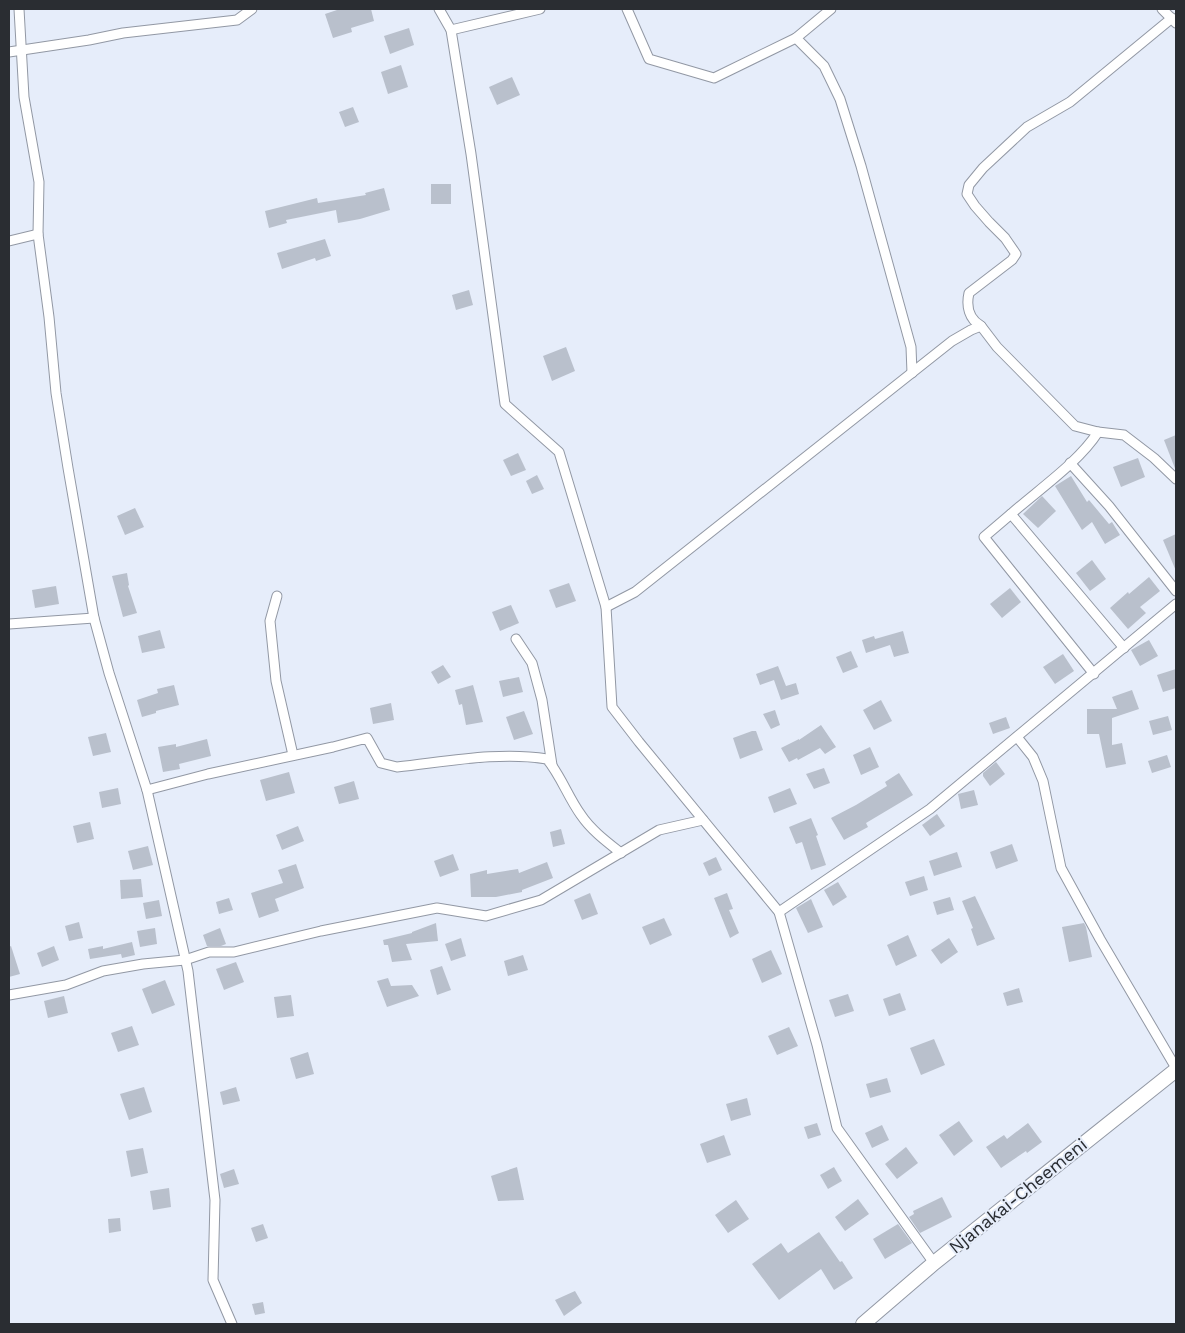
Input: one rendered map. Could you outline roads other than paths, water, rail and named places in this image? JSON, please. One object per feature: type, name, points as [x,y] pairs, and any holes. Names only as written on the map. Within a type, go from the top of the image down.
[{"type":"main road","name":"Njanakai-Cheemeni","points":[[862,1324],[934,1263],[1176,1069]]},
{"type":"street","points":[[19,9],[24,97],[39,182],[38,234],[49,317],[56,393],[94,618],[109,673],[147,790],[188,971],[215,1200],[213,1280],[232,1324]]},
{"type":"street","points":[[9,52],[122,33],[237,20],[252,9]]},
{"type":"street","points":[[439,9],[451,30],[471,154],[505,404],[559,452],[606,607],[612,707],[780,912],[817,1045],[837,1128],[934,1263]]},
{"type":"street","points":[[451,30],[540,9]]},
{"type":"street","points":[[627,9],[649,59],[714,78],[796,38],[831,9]]},
{"type":"street","points":[[1162,9],[1174,21],[1070,102],[1028,127],[983,168],[969,185],[967,194],[975,206],[1005,238],[1016,254],[1012,260],[969,293],[967,302],[974,322],[981,326],[997,347],[1075,426],[1098,432],[1124,435],[1154,458],[1176,479]]},
{"type":"street","points":[[796,38],[824,66],[840,99],[911,346],[912,373]]},
{"type":"street","points":[[9,242],[38,234]]},
{"type":"street","points":[[606,607],[635,592],[952,341],[981,326]]},
{"type":"street","points":[[1094,674],[984,537],[1090,445],[1098,432]]},
{"type":"street","points":[[1070,463],[1110,506],[1176,591]]},
{"type":"street","points":[[1011,514],[1124,648]]},
{"type":"street","points":[[277,596],[270,621],[276,681],[293,755]]},
{"type":"street","points":[[780,912],[930,809],[1176,604]]},
{"type":"street","points":[[9,624],[94,618]]},
{"type":"street","points":[[516,639],[532,663],[542,700],[552,765]]},
{"type":"street","points":[[1018,737],[1033,757],[1043,781],[1061,868],[1176,1069]]},
{"type":"street","points":[[147,790],[208,774],[367,738],[381,762],[397,767],[500,756],[538,757],[546,759],[558,772],[566,791],[582,817],[602,838],[621,853]]},
{"type":"street","points":[[9,996],[66,984],[103,971],[142,964],[185,960],[209,952],[234,952],[321,931],[437,908],[486,916],[541,900],[659,830],[703,820]]}]
